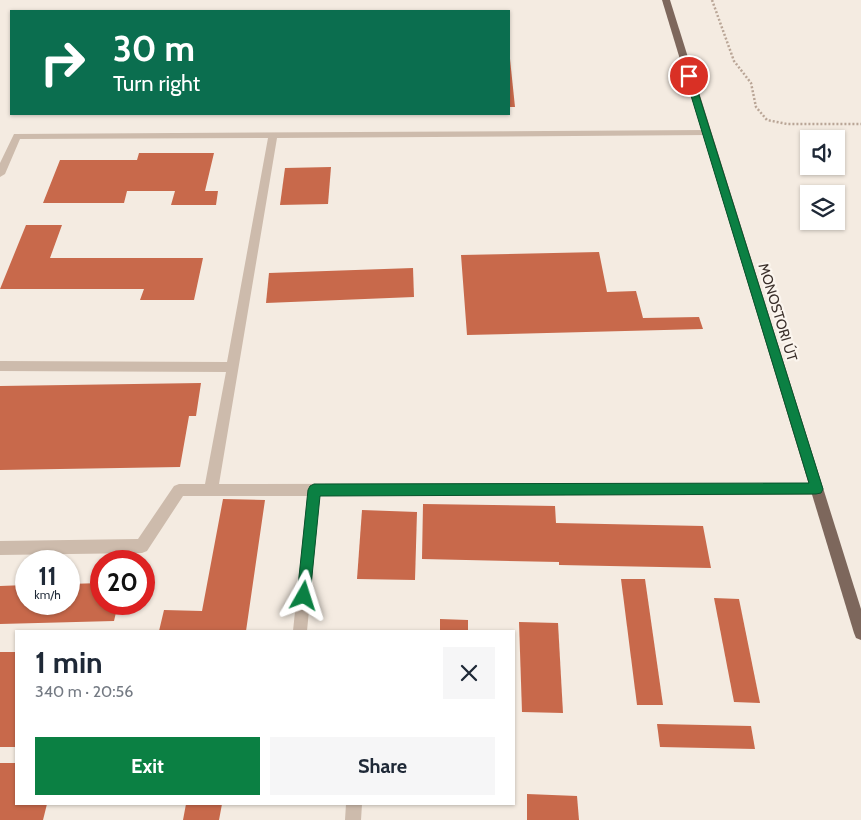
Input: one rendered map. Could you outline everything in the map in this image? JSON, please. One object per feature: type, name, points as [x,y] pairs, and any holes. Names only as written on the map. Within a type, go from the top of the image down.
[{"type":"main road","name":"MONOSTORI ÚT","points":[[666,0],[861,633]]},
{"type":"lane","points":[[0,174],[18,136],[706,133]]},
{"type":"lane","points":[[211,490],[272,135]]},
{"type":"lane","points":[[0,366],[232,367]]},
{"type":"lane","points":[[0,548],[142,546],[178,490],[816,489]]},
{"type":"lane","points":[[300,630],[314,490]]},
{"type":"lane","points":[[353,820],[354,805]]},
{"type":"path","points":[[712,0],[734,61],[750,83],[756,107],[767,120],[786,124],[861,124]]},
{"type":"building","points":[[510,59],[515,107],[510,107]]},
{"type":"building","points":[[139,153],[214,153],[205,191],[218,191],[216,205],[171,205],[175,191],[127,191],[124,203],[43,203],[60,160],[137,160]]},
{"type":"building","points":[[331,167],[328,204],[280,205],[285,168]]},
{"type":"building","points":[[26,225],[62,225],[50,258],[203,258],[194,300],[140,300],[144,289],[0,289]]},
{"type":"building","points":[[599,252],[607,292],[636,291],[643,318],[699,317],[703,329],[467,335],[461,255]]},
{"type":"building","points":[[413,268],[414,297],[266,303],[269,273]]},
{"type":"building","points":[[201,383],[196,416],[189,416],[180,467],[0,470],[0,386]]},
{"type":"building","points":[[223,499],[265,500],[246,630],[159,630],[164,610],[202,611]]},
{"type":"building","points":[[423,504],[555,506],[556,523],[703,526],[711,568],[559,565],[559,562],[422,559]]},
{"type":"building","points":[[362,510],[417,512],[415,580],[357,579]]},
{"type":"building","points":[[621,579],[645,579],[663,705],[637,705]]},
{"type":"building","points":[[90,583],[90,615],[115,615],[114,621],[0,624],[0,586],[15,585],[15,615],[80,615],[80,584]]},
{"type":"building","points":[[714,598],[739,599],[760,703],[734,702]]},
{"type":"building","points":[[440,619],[468,620],[468,630],[440,630]]},
{"type":"building","points":[[519,622],[558,623],[563,713],[522,712]]},
{"type":"building","points":[[0,652],[15,652],[15,747],[0,747]]},
{"type":"building","points":[[657,724],[751,726],[755,749],[660,747]]},
{"type":"building","points":[[0,763],[15,763],[15,805],[47,805],[43,820],[0,820]]},
{"type":"building","points":[[527,794],[577,796],[579,820],[527,820]]},
{"type":"building","points":[[186,805],[222,805],[219,820],[183,820]]},
{"type":"route","points":[[304,596],[314,490],[816,489],[689,76]]}]
